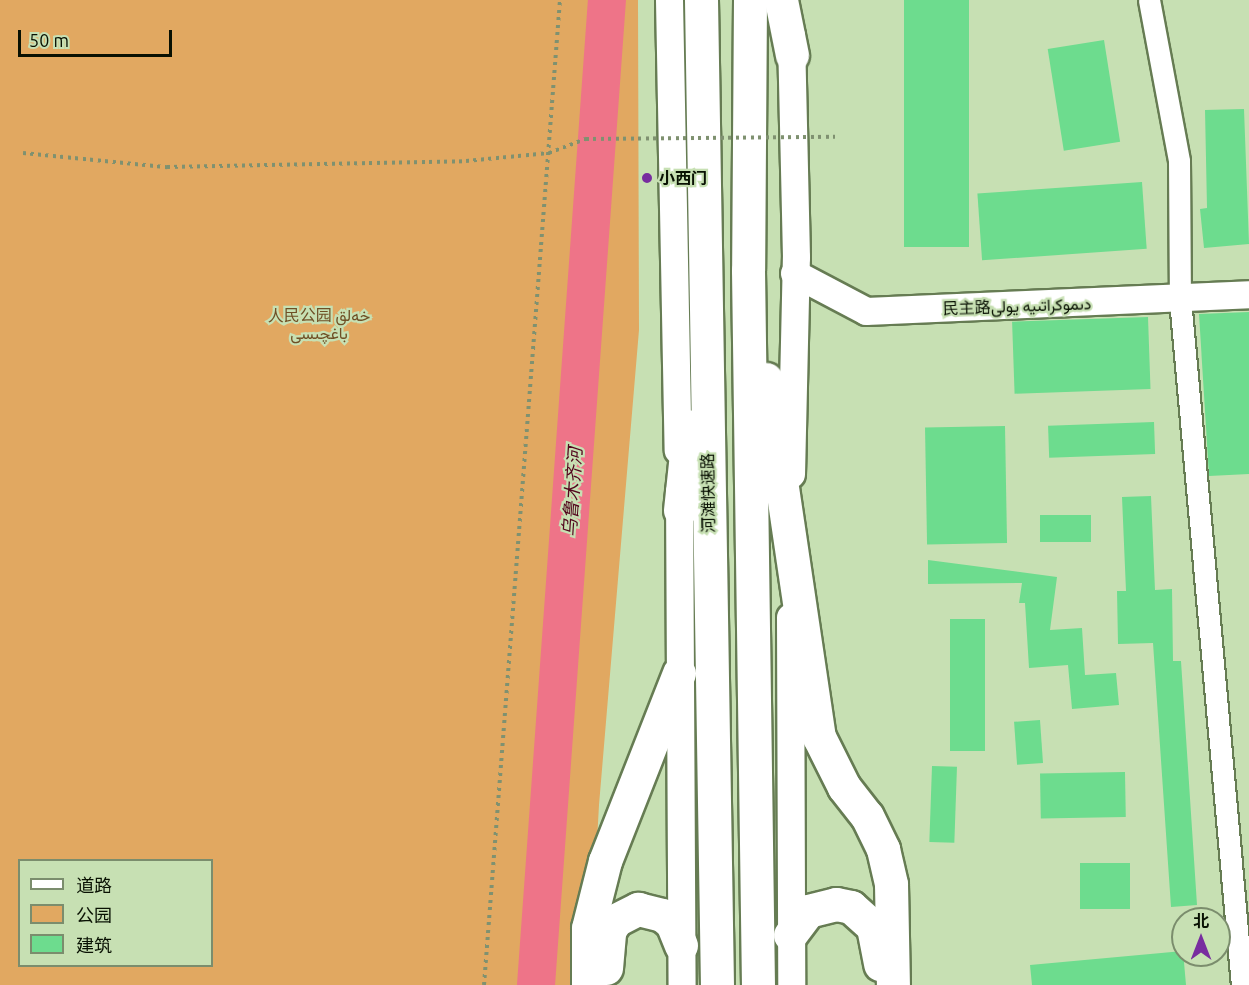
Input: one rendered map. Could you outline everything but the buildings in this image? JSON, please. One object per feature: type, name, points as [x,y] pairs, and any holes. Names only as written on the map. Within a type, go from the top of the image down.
[{"type":"highway","name":"河滩快速路","points":[[701,0],[704,302],[717,985]]},
{"type":"highway","points":[[750,0],[748,270],[758,985]]},
{"type":"highway","points":[[781,0],[792,55]]},
{"type":"highway","points":[[748,270],[790,522],[819,737],[844,788],[867,816],[883,849],[891,884],[893,985]]},
{"type":"highway","points":[[680,510],[704,302]]},
{"type":"highway","points":[[588,985],[588,928],[605,861],[679,673]]},
{"type":"highway","points":[[790,934],[808,911],[836,904],[851,907],[873,927],[878,941],[881,985]]},
{"type":"highway","points":[[606,985],[609,931],[626,913],[638,909],[662,915],[672,922],[681,945]]},
{"type":"street","points":[[669,0],[680,510],[682,985]]},
{"type":"street","points":[[791,0],[794,273],[790,522],[791,985]]},
{"type":"street","points":[[1149,0],[1179,161],[1180,299],[1242,985]]},
{"type":"street","name":"民主路دىموكراتىيە يولى","points":[[794,273],[866,311],[1180,299],[1249,294]]},
{"type":"path","points":[[484,985],[560,0]]},
{"type":"path","points":[[23,153],[167,167],[466,161],[549,153],[586,140],[835,137]]},
{"type":"green space","name":"人民公园 خەلق باغچىسى","points":[[0,0],[638,0],[639,330],[599,805],[589,985],[0,985]]},
{"type":"waterway","name":"乌鲁木齐河","points":[[536,985],[607,0]]},
{"type":"place","name":"小西门","points":[[647,178]]}]
